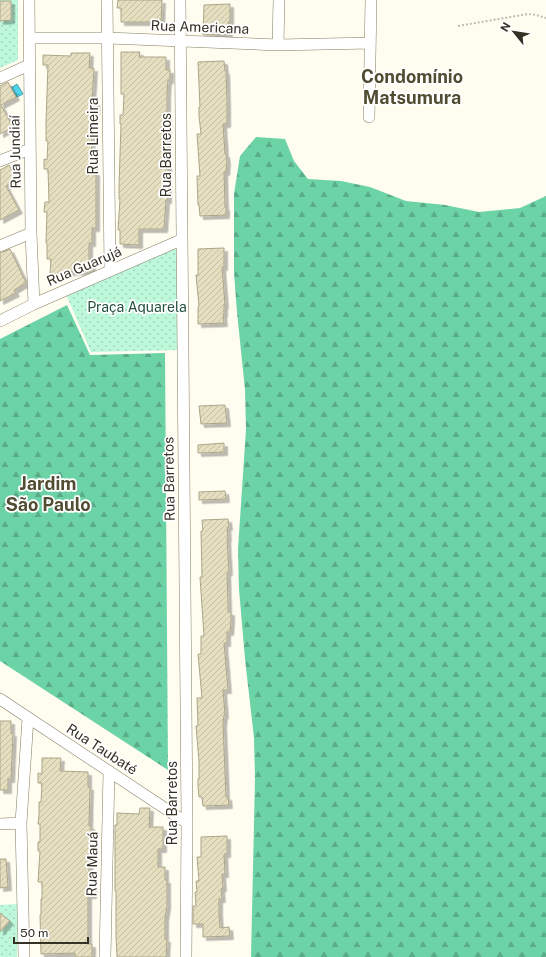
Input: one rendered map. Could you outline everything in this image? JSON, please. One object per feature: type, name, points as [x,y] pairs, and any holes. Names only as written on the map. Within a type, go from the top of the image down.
[{"type":"street","name":"Rua Jundiaí","points":[[29,0],[31,233],[34,304]]},
{"type":"street","name":"Rua Limeira","points":[[107,0],[110,271]]},
{"type":"street","name":"Rua Barretos","points":[[180,0],[187,823],[186,957]]},
{"type":"street","points":[[278,0],[278,45]]},
{"type":"street","points":[[369,117],[371,0]]},
{"type":"street","name":"Rua Americana","points":[[29,38],[180,40],[278,45],[370,43]]},
{"type":"street","points":[[0,78],[29,65]]},
{"type":"street","points":[[0,161],[30,149]]},
{"type":"street","points":[[0,246],[31,233]]},
{"type":"street","name":"Rua Guarujá","points":[[0,321],[34,304],[181,240]]},
{"type":"street","name":"Rua Taubaté","points":[[0,699],[187,823]]},
{"type":"street","points":[[24,957],[21,823],[28,718]]},
{"type":"street","name":"Rua Mauá","points":[[105,957],[109,771]]},
{"type":"street","points":[[0,824],[21,823]]},
{"type":"path","points":[[458,26],[528,14],[546,18]]},
{"type":"green space","points":[[0,0],[18,0],[18,60],[0,68]]},
{"type":"green space","points":[[256,137],[285,139],[294,161],[308,179],[341,181],[370,187],[406,201],[445,205],[479,212],[520,208],[546,196],[546,957],[251,957],[255,778],[254,738],[239,589],[238,549],[246,429],[245,390],[234,273],[234,194],[240,156]]},
{"type":"green space","name":"Praça Aquarela","points":[[179,242],[180,350],[91,352],[65,292]]},
{"type":"green space","points":[[67,305],[90,355],[165,353],[168,770],[0,661],[0,339]]},
{"type":"green space","points":[[17,904],[17,957],[0,957],[0,905]]},
{"type":"water","points":[[17,84],[23,94],[17,97],[11,88]]},
{"type":"building","points":[[118,0],[162,0],[161,22],[121,22],[121,8],[117,8]]},
{"type":"building","points":[[0,1],[11,1],[11,20],[0,21]]},
{"type":"building","points":[[230,4],[230,22],[228,22],[229,34],[203,35],[204,5]]},
{"type":"building","points":[[121,52],[140,52],[139,57],[166,57],[166,70],[170,70],[170,80],[168,80],[167,93],[168,200],[166,200],[164,229],[139,229],[139,245],[120,244],[120,230],[118,230],[120,199],[120,115],[123,115],[124,94],[121,94]]},
{"type":"building","points":[[71,53],[90,53],[89,68],[94,68],[92,102],[96,102],[96,111],[93,111],[91,159],[94,160],[94,172],[96,172],[96,228],[92,228],[92,243],[89,243],[89,263],[92,263],[92,271],[69,272],[69,274],[50,274],[51,259],[47,259],[46,243],[47,212],[44,212],[45,202],[49,202],[48,169],[44,169],[44,159],[47,160],[48,141],[46,141],[46,123],[48,65],[43,65],[43,55],[71,56]]},
{"type":"building","points":[[224,61],[226,71],[227,103],[227,124],[223,124],[227,162],[226,172],[224,172],[226,215],[200,216],[197,176],[200,176],[197,134],[201,134],[199,116],[198,62]]},
{"type":"building","points":[[8,82],[16,97],[1,105],[13,127],[0,134],[0,86]]},
{"type":"building","points":[[9,165],[17,180],[6,186],[19,210],[0,220],[0,170]]},
{"type":"building","points":[[224,248],[224,267],[222,267],[225,305],[223,314],[224,323],[198,324],[199,306],[196,275],[198,275],[198,249]]},
{"type":"building","points":[[10,249],[26,283],[14,290],[16,293],[0,301],[0,253]]},
{"type":"building","points":[[225,405],[227,423],[201,424],[199,406]]},
{"type":"building","points":[[224,443],[224,452],[198,453],[198,445]]},
{"type":"building","points":[[225,491],[226,499],[199,500],[199,492]]},
{"type":"building","points":[[228,519],[228,612],[231,612],[231,620],[230,632],[227,632],[227,643],[224,643],[228,690],[223,690],[225,715],[223,724],[226,797],[228,797],[229,805],[203,806],[202,797],[199,797],[198,787],[199,761],[196,726],[198,726],[197,698],[202,698],[198,654],[201,654],[201,636],[204,636],[200,577],[202,577],[201,531],[203,531],[202,520]]},
{"type":"building","points":[[0,721],[11,721],[11,733],[13,733],[11,779],[8,779],[8,790],[0,790]]},
{"type":"building","points":[[42,758],[61,758],[60,771],[88,772],[88,787],[90,787],[89,826],[91,826],[89,872],[90,886],[93,886],[93,895],[88,895],[88,944],[92,944],[92,957],[75,957],[75,953],[41,954],[40,915],[42,882],[38,882],[40,851],[38,851],[38,842],[40,842],[40,824],[38,824],[42,783],[38,783],[38,773],[42,774]]},
{"type":"building","points":[[140,808],[150,808],[149,827],[163,827],[163,849],[158,849],[158,867],[165,867],[165,880],[167,880],[167,906],[165,918],[165,939],[167,939],[166,957],[117,957],[115,825],[117,825],[117,813],[139,814]]},
{"type":"building","points":[[227,836],[227,854],[224,854],[225,874],[222,874],[223,888],[221,889],[222,899],[219,899],[219,913],[220,928],[229,927],[230,936],[203,937],[203,924],[193,924],[193,906],[196,906],[195,892],[197,892],[196,881],[199,881],[197,857],[201,857],[201,837]]},
{"type":"building","points":[[0,859],[6,859],[8,887],[0,888]]},
{"type":"building","points":[[0,913],[10,921],[0,932]]},
{"type":"district","name":"Condomínio Matsumura","points":[[412,86]]},
{"type":"district","name":"Jardim São Paulo","points":[[48,493]]}]
